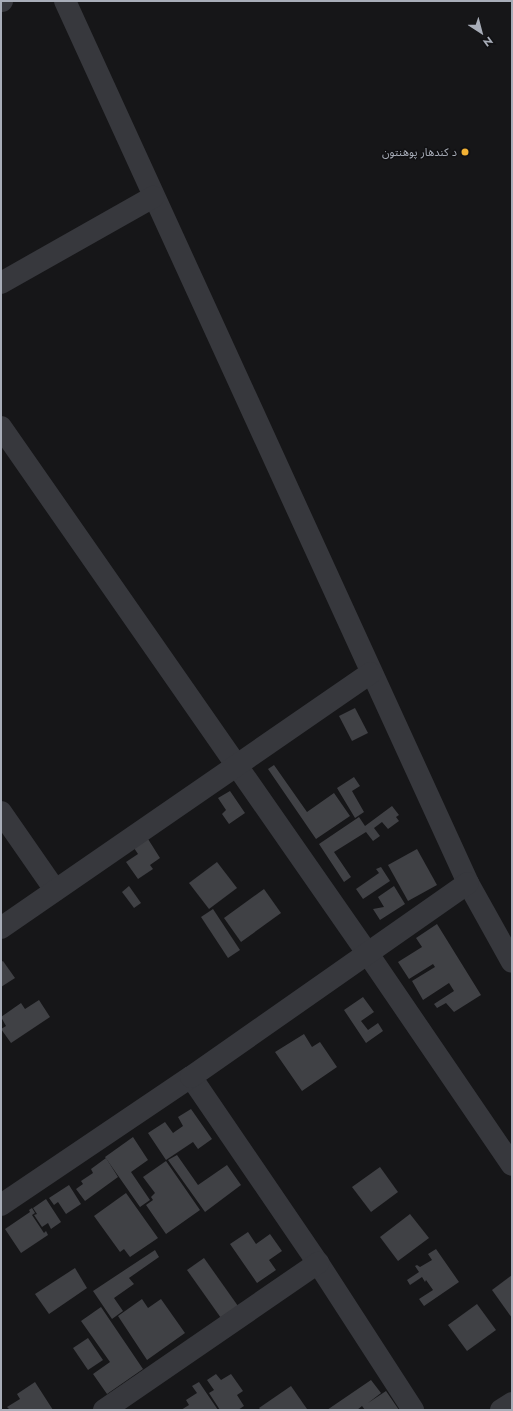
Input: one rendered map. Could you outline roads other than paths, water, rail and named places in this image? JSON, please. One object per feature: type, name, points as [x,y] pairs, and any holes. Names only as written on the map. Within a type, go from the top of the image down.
[{"type":"street","points":[[65,1],[153,197],[468,883],[512,962]]},
{"type":"street","points":[[1,283],[153,197]]},
{"type":"street","points":[[1,428],[368,954],[512,1165]]},
{"type":"street","points":[[1,928],[236,764],[371,673]]},
{"type":"street","points":[[1,812],[55,890]]},
{"type":"street","points":[[1,1205],[191,1077],[468,883]]},
{"type":"street","points":[[191,1077],[318,1263],[413,1410]]},
{"type":"street","points":[[104,1410],[318,1263]]},
{"type":"street","points":[[501,1410],[512,1403]]},
{"type":"place","name":"د کندهار پوهنتون","points":[[465,152]]}]
